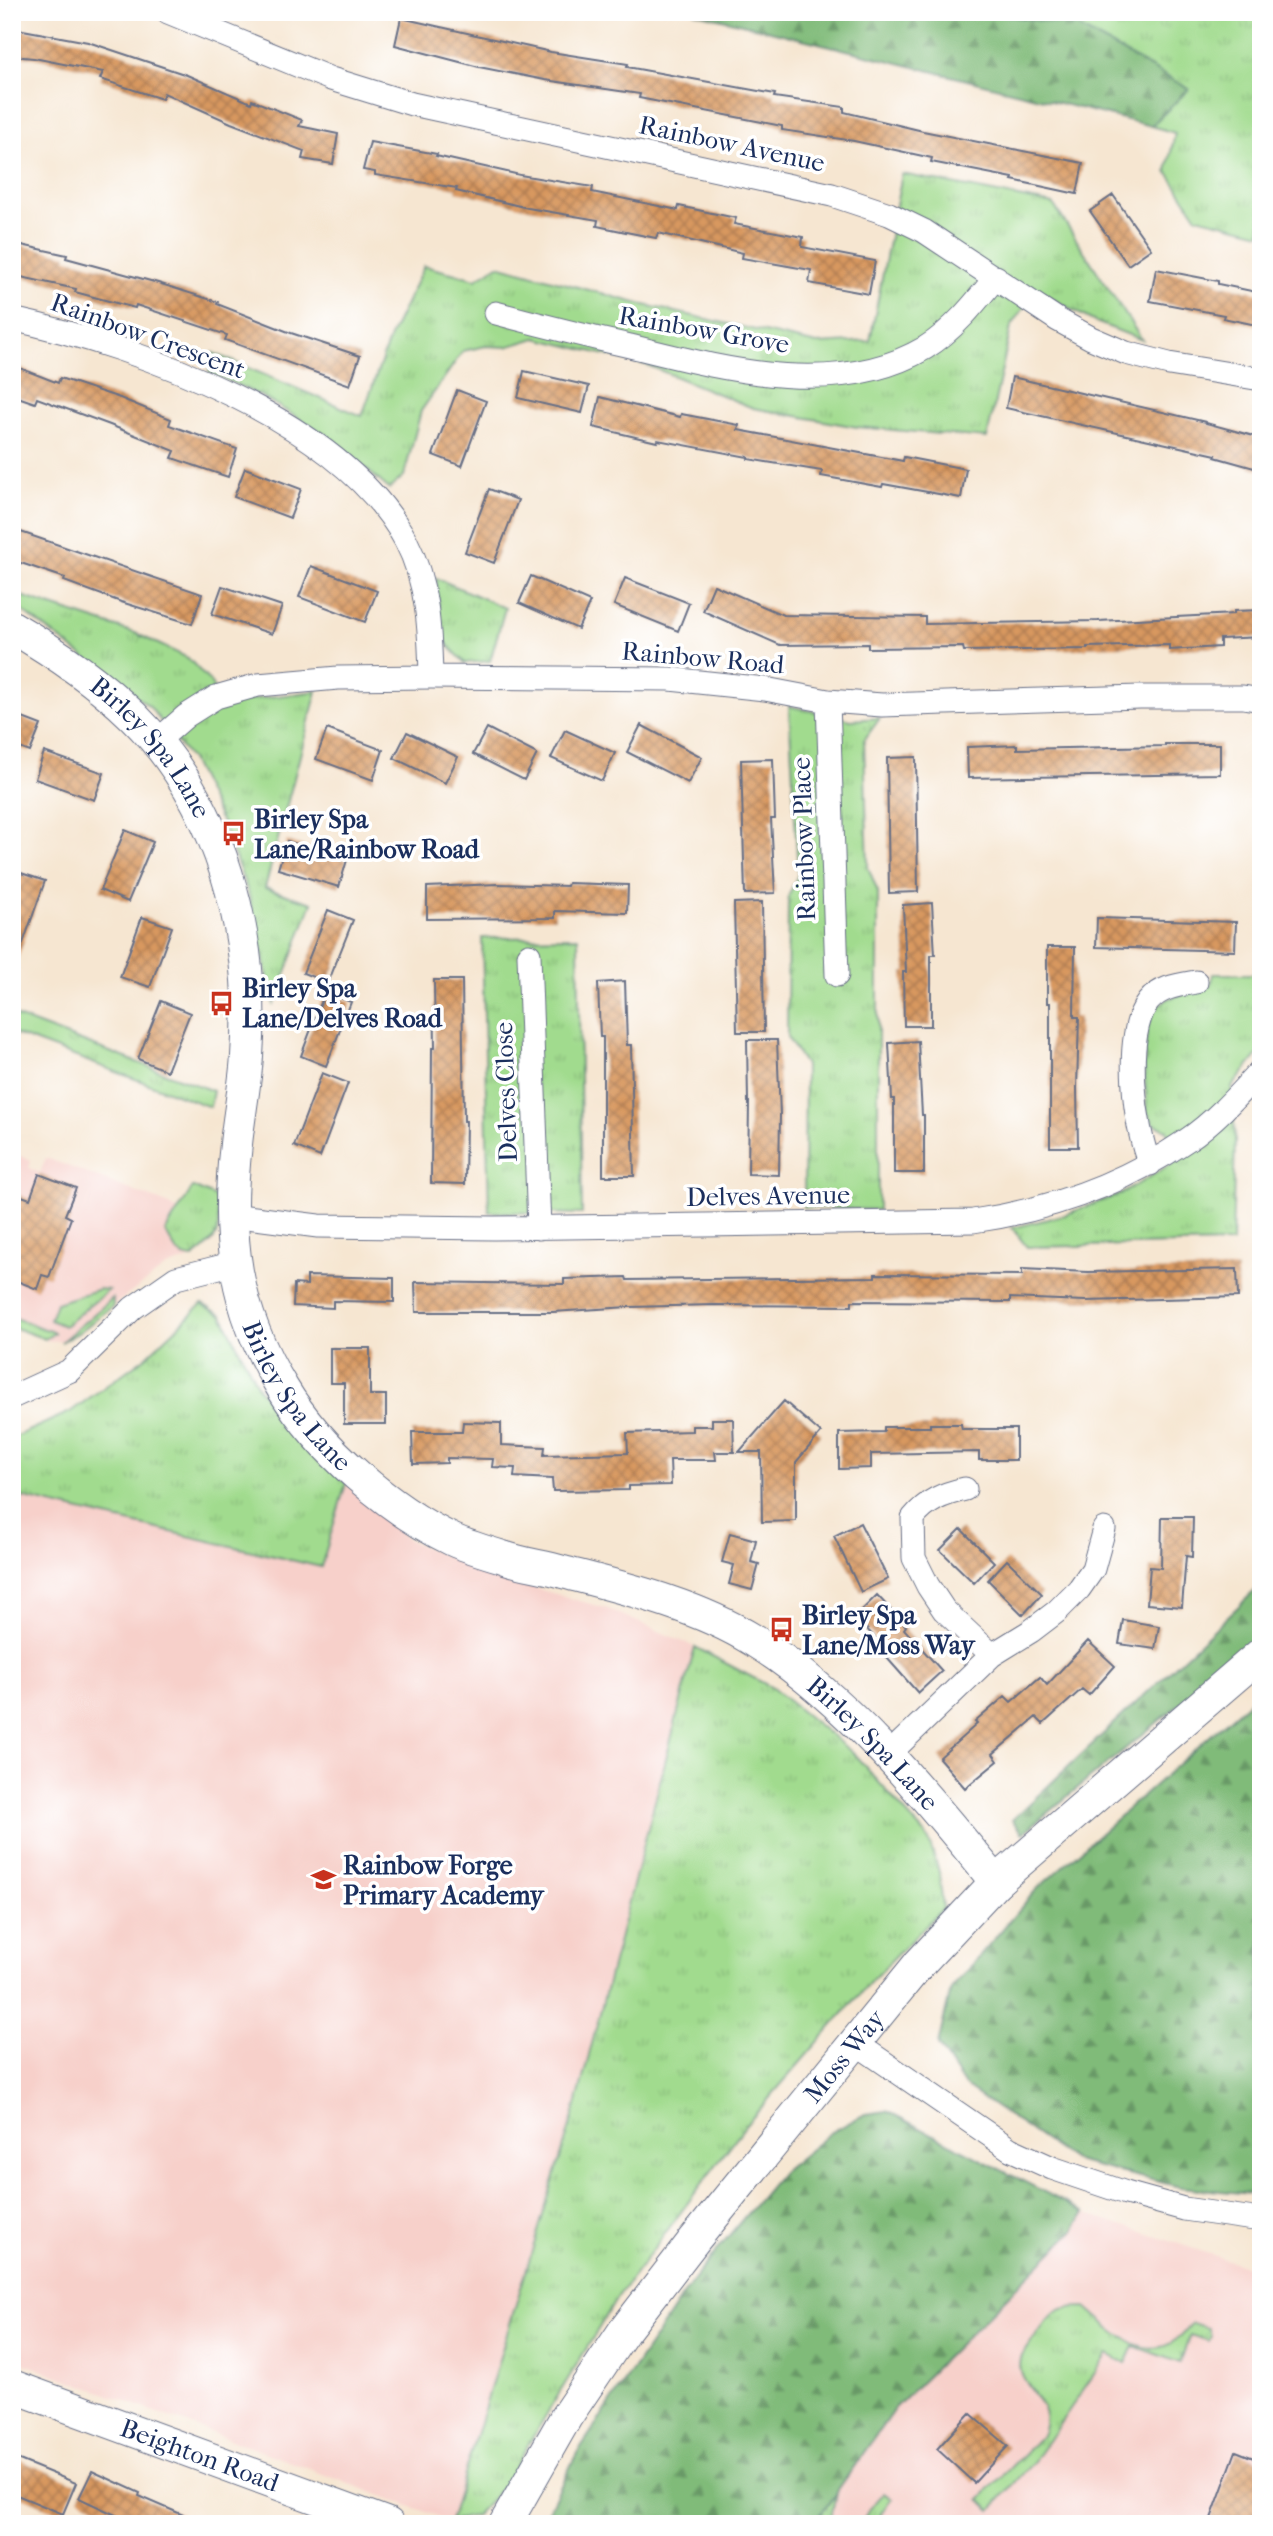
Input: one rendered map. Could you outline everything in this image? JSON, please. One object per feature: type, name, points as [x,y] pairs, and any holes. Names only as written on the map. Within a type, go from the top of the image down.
[{"type":"street","name":"Rainbow Avenue","points":[[168,12],[331,79],[412,104],[832,195],[889,214],[924,231],[1058,320],[1126,353],[1168,364],[1261,379]]},
{"type":"street","name":"Rainbow Grove","points":[[496,313],[688,360],[751,371],[807,376],[853,374],[890,365],[926,347],[976,302],[996,277]]},
{"type":"street","name":"Rainbow Crescent","points":[[12,319],[108,346],[223,389],[276,417],[315,444],[351,474],[385,509],[406,541],[416,566],[429,619],[431,677]]},
{"type":"street","name":"Birley Spa Lane","points":[[12,627],[37,641],[110,695],[134,717],[186,783],[210,830],[242,933],[249,989],[247,1058],[234,1158],[231,1215],[234,1263],[245,1310],[262,1353],[306,1423],[334,1452],[396,1505],[456,1542],[508,1559],[676,1604],[715,1619],[753,1639],[834,1701],[953,1829],[996,1882]]},
{"type":"street","name":"Rainbow Road","points":[[156,742],[186,716],[216,697],[258,685],[338,678],[670,679],[765,689],[828,701],[882,705],[1162,696],[1243,697],[1261,700]]},
{"type":"street","name":"Rainbow Place","points":[[828,701],[837,975]]},
{"type":"street","name":"Delves Close","points":[[529,955],[539,1228]]},
{"type":"street","points":[[1150,1164],[1138,1129],[1133,1091],[1138,1018],[1149,1001],[1161,990],[1196,982]]},
{"type":"street","name":"Delves Avenue","points":[[231,1215],[318,1226],[539,1228],[973,1220],[1016,1215],[1088,1192],[1150,1164],[1188,1140],[1225,1108],[1261,1070]]},
{"type":"street","points":[[12,1397],[69,1371],[133,1308],[176,1278],[234,1263]]},
{"type":"street","points":[[965,1489],[944,1494],[925,1504],[913,1518],[914,1558],[944,1610],[992,1655]]},
{"type":"street","points":[[887,1756],[992,1655],[1031,1631],[1056,1612],[1079,1589],[1093,1569],[1104,1530]]},
{"type":"street","name":"Moss Way","points":[[505,2524],[566,2417],[624,2331],[695,2239],[919,1964],[996,1882],[1261,1654]]},
{"type":"street","points":[[854,2042],[1010,2149],[1052,2168],[1184,2209],[1261,2220]]},
{"type":"street","name":"Beighton Road","points":[[12,2386],[388,2524]]},
{"type":"shaded area","points":[[12,1153],[31,1160],[29,1168],[40,1173],[46,1158],[170,1205],[214,1242],[193,1258],[166,1267],[66,1340],[49,1341],[12,1327]]},
{"type":"shaded area","name":"Rainbow Forge Primary Academy","points":[[346,1483],[408,1540],[489,1575],[608,1609],[695,1647],[574,2113],[450,2521],[12,2359],[12,1495],[321,1567]]},
{"type":"shaded area","points":[[1085,2213],[1261,2271],[1261,2524],[814,2524],[895,2408],[1073,2231]]},
{"type":"green space","points":[[694,12],[982,12],[1076,26],[1189,89],[1151,126]]},
{"type":"green space","points":[[982,12],[1261,12],[1261,153],[1255,159],[1261,192],[1261,233],[1197,217],[1167,171],[1175,133],[1151,126],[1189,89],[1076,26]]},
{"type":"green space","points":[[902,174],[1053,204],[1142,340],[1093,321],[1036,290],[1011,327],[987,438],[857,427],[753,408],[647,365],[536,338],[506,347],[486,346],[463,351],[421,411],[404,476],[389,489],[328,436],[261,396],[209,372],[213,353],[362,416],[390,337],[424,266],[476,279],[498,265],[640,304],[817,344],[870,341]]},
{"type":"green space","points":[[436,578],[505,608],[490,661],[465,663],[442,639]]},
{"type":"green space","points":[[12,593],[135,633],[188,658],[212,684],[216,697],[240,701],[317,691],[265,888],[312,903],[274,1004],[248,892],[222,823],[191,760],[149,706],[12,603]]},
{"type":"green space","points":[[789,706],[851,720],[880,718],[864,740],[868,867],[878,892],[878,1210],[804,1207],[805,1065],[787,1037],[788,897],[798,875]]},
{"type":"green space","points":[[578,937],[582,1214],[489,1212],[482,938]]},
{"type":"green space","points":[[1213,974],[1261,974],[1261,1051],[1232,1087],[1235,1140],[1232,1243],[1027,1247],[1012,1228],[1064,1215],[1121,1194],[1176,1161],[1167,1130],[1154,1124],[1147,1112],[1144,1065],[1147,1030],[1153,1008],[1170,998],[1211,986]]},
{"type":"green space","points":[[12,1015],[213,1091],[210,1107],[12,1033]]},
{"type":"green space","points":[[193,1187],[218,1198],[218,1227],[210,1244],[193,1258],[178,1253],[165,1232]]},
{"type":"green space","points":[[99,1289],[109,1290],[64,1326],[50,1320],[56,1303]]},
{"type":"green space","points":[[113,1298],[113,1306],[78,1333],[61,1342]]},
{"type":"green space","points":[[202,1304],[222,1315],[259,1389],[292,1433],[346,1483],[321,1567],[12,1495],[12,1438],[70,1412],[146,1357]]},
{"type":"green space","points":[[12,1317],[54,1333],[45,1339],[12,1327]]},
{"type":"green space","points":[[1261,1585],[1261,1637],[1023,1833],[1012,1820]]},
{"type":"green space","points":[[695,1647],[771,1687],[854,1754],[928,1838],[939,1872],[943,1908],[873,1979],[745,2126],[617,2298],[502,2488],[476,2515],[450,2521],[574,2113]]},
{"type":"green space","points":[[1261,1691],[1261,2195],[1180,2187],[1075,2161],[965,2086],[938,2045],[951,1989],[1036,1890]]},
{"type":"green space","points":[[887,2111],[1085,2213],[1073,2231],[895,2408],[814,2524],[542,2524],[577,2453],[694,2279],[782,2172],[830,2133],[865,2114]]},
{"type":"green space","points":[[1086,2307],[1128,2341],[1140,2346],[1165,2346],[1179,2337],[1192,2323],[1208,2328],[1211,2336],[1209,2341],[1190,2335],[1180,2363],[1134,2346],[1126,2364],[1108,2354],[1034,2461],[991,2510],[980,2499],[1041,2436],[1045,2424],[1040,2403],[1023,2376],[1020,2366],[1022,2356],[1055,2313],[1064,2308]]},
{"type":"green space","points":[[836,2493],[830,2524],[814,2524]]},
{"type":"green space","points":[[884,2493],[892,2499],[880,2514],[890,2524],[861,2524],[868,2511]]},
{"type":"building","points":[[401,18],[551,52],[628,64],[627,67],[775,94],[774,97],[844,107],[844,112],[923,131],[1083,163],[1077,194],[931,162],[932,158],[854,141],[782,130],[782,126],[639,98],[640,94],[479,67],[395,45]]},
{"type":"building","points":[[12,28],[88,42],[187,75],[251,103],[252,100],[302,120],[299,126],[338,134],[333,164],[302,159],[304,151],[164,93],[162,99],[100,79],[103,72],[12,56]]},
{"type":"building","points":[[370,142],[437,154],[436,156],[520,175],[593,187],[592,192],[678,210],[679,206],[736,218],[734,224],[803,237],[802,247],[875,261],[869,294],[809,283],[811,270],[742,258],[743,253],[658,233],[656,238],[597,226],[598,220],[528,208],[456,191],[457,188],[375,175],[375,172],[363,170]]},
{"type":"building","points":[[1113,195],[1151,249],[1128,265],[1090,211]]},
{"type":"building","points":[[12,243],[67,255],[66,258],[218,302],[217,304],[291,333],[360,356],[350,385],[225,340],[227,335],[136,305],[135,308],[75,292],[76,289],[12,275]]},
{"type":"building","points":[[1156,269],[1218,281],[1218,284],[1261,293],[1261,326],[1223,318],[1224,315],[1150,301]]},
{"type":"building","points":[[12,365],[58,383],[60,378],[120,398],[171,419],[169,425],[237,449],[228,477],[172,458],[175,451],[110,425],[37,398],[35,403],[12,395]]},
{"type":"building","points":[[524,371],[589,386],[582,413],[518,398]]},
{"type":"building","points":[[1012,377],[1206,422],[1261,438],[1261,470],[1215,457],[1216,455],[1006,408]]},
{"type":"building","points":[[457,390],[486,401],[462,466],[433,455]]},
{"type":"building","points":[[600,397],[680,417],[681,414],[739,425],[738,430],[903,461],[904,457],[966,469],[961,498],[821,476],[822,471],[658,440],[657,442],[593,427]]},
{"type":"building","points":[[245,468],[301,489],[290,518],[234,497]]},
{"type":"building","points":[[489,489],[518,500],[494,563],[465,552]]},
{"type":"building","points":[[12,529],[202,594],[192,624],[121,602],[64,581],[65,578],[12,560]]},
{"type":"building","points":[[311,566],[377,591],[365,622],[299,597]]},
{"type":"building","points":[[531,576],[590,602],[578,629],[519,603]]},
{"type":"building","points":[[625,578],[689,603],[678,631],[614,605]]},
{"type":"building","points":[[714,585],[783,615],[925,617],[925,624],[1098,621],[1234,614],[1234,611],[1261,610],[1261,637],[1220,639],[1220,647],[1169,650],[1169,645],[964,651],[963,647],[780,645],[703,611]]},
{"type":"building","points":[[222,586],[282,606],[272,634],[212,614]]},
{"type":"building","points":[[12,714],[41,725],[30,752],[12,745]]},
{"type":"building","points":[[641,725],[702,757],[688,783],[627,752]]},
{"type":"building","points":[[487,728],[537,754],[524,780],[473,754]]},
{"type":"building","points":[[327,729],[383,750],[373,780],[316,759]]},
{"type":"building","points":[[565,730],[615,753],[602,781],[551,758]]},
{"type":"building","points":[[407,732],[458,757],[445,783],[394,758]]},
{"type":"building","points":[[1220,744],[1220,774],[968,778],[967,747],[1017,745],[1017,749]]},
{"type":"building","points":[[44,752],[104,773],[94,800],[35,779]]},
{"type":"building","points":[[916,757],[918,892],[889,893],[887,758]]},
{"type":"building","points":[[773,759],[775,819],[771,819],[775,893],[745,894],[741,760]]},
{"type":"building","points":[[125,830],[153,842],[128,902],[100,890]]},
{"type":"building","points":[[287,841],[347,860],[339,887],[278,869]]},
{"type":"building","points":[[12,870],[45,881],[16,963],[12,963]]},
{"type":"building","points":[[568,883],[628,885],[627,913],[555,911],[555,918],[427,919],[427,887],[498,884],[567,886]]},
{"type":"building","points":[[762,902],[764,1032],[737,1032],[734,903]]},
{"type":"building","points":[[932,903],[935,955],[931,955],[931,1026],[904,1026],[903,972],[906,972],[903,905]]},
{"type":"building","points":[[328,910],[353,920],[328,983],[303,973]]},
{"type":"building","points":[[142,917],[172,927],[150,987],[120,977]]},
{"type":"building","points":[[1097,918],[1236,922],[1235,951],[1096,947]]},
{"type":"building","points":[[1047,947],[1075,947],[1074,1017],[1079,1017],[1078,1147],[1050,1147],[1050,1003],[1047,1003]]},
{"type":"building","points":[[434,980],[462,980],[465,1184],[431,1183]]},
{"type":"building","points":[[625,981],[627,1045],[631,1045],[634,1176],[603,1176],[603,1037],[600,1037],[598,983]]},
{"type":"building","points":[[325,992],[351,1002],[326,1066],[301,1056]]},
{"type":"building","points":[[161,1001],[190,1013],[167,1071],[138,1059]]},
{"type":"building","points":[[747,1040],[777,1040],[779,1175],[748,1174]]},
{"type":"building","points":[[918,1041],[924,1115],[924,1173],[894,1173],[894,1099],[889,1043]]},
{"type":"building","points":[[322,1073],[348,1083],[320,1157],[294,1146]]},
{"type":"building","points":[[39,1174],[76,1188],[65,1215],[71,1218],[49,1277],[42,1275],[37,1289],[12,1279],[12,1214],[19,1195],[30,1199]]},
{"type":"building","points":[[1022,1269],[1088,1272],[1237,1269],[1238,1297],[1085,1301],[1010,1298],[1010,1302],[852,1301],[852,1306],[714,1305],[553,1312],[416,1312],[415,1282],[564,1284],[564,1279],[626,1277],[627,1280],[875,1277],[875,1274],[1022,1275]]},
{"type":"building","points":[[307,1276],[394,1278],[394,1302],[333,1301],[333,1308],[293,1306],[294,1284],[307,1285]]},
{"type":"building","points":[[330,1348],[370,1348],[370,1395],[386,1395],[386,1424],[344,1424],[344,1383],[330,1383]]},
{"type":"building","points":[[784,1401],[821,1433],[796,1462],[796,1521],[762,1522],[761,1452],[739,1452]]},
{"type":"building","points":[[712,1419],[733,1419],[734,1452],[715,1452],[716,1460],[670,1460],[671,1485],[629,1486],[629,1490],[553,1491],[552,1479],[514,1477],[515,1468],[492,1467],[493,1459],[447,1458],[447,1463],[413,1464],[412,1432],[462,1432],[463,1422],[501,1423],[501,1445],[545,1447],[544,1455],[628,1453],[627,1433],[692,1431],[692,1426],[712,1426]]},
{"type":"building","points":[[930,1424],[961,1424],[962,1429],[1016,1429],[1016,1460],[979,1460],[979,1452],[871,1454],[871,1468],[839,1469],[839,1433],[884,1432],[884,1427],[930,1427]]},
{"type":"building","points":[[1162,1517],[1193,1517],[1192,1557],[1186,1556],[1182,1607],[1147,1604],[1150,1567],[1161,1568]]},
{"type":"building","points":[[860,1523],[888,1579],[861,1592],[834,1536]]},
{"type":"building","points":[[961,1529],[994,1562],[974,1583],[940,1550]]},
{"type":"building","points":[[730,1533],[756,1540],[751,1562],[759,1564],[752,1590],[729,1584],[734,1565],[722,1562]]},
{"type":"building","points":[[1007,1560],[1042,1594],[1023,1615],[988,1580]]},
{"type":"building","points":[[877,1595],[942,1671],[918,1693],[887,1658],[891,1654],[855,1617]]},
{"type":"building","points":[[1123,1620],[1159,1626],[1155,1649],[1119,1644]]},
{"type":"building","points":[[1088,1641],[1115,1666],[1089,1695],[1082,1689],[1043,1724],[1036,1717],[993,1754],[998,1761],[965,1788],[939,1758],[1005,1696],[1011,1702],[1040,1677],[1047,1685]]},
{"type":"building","points":[[970,2413],[1008,2446],[974,2483],[937,2449]]},
{"type":"building","points":[[1236,2451],[1261,2461],[1261,2524],[1209,2524]]},
{"type":"building","points":[[12,2457],[76,2483],[63,2514],[12,2493]]},
{"type":"building","points":[[92,2471],[140,2493],[139,2496],[204,2524],[135,2524],[79,2498]]},
{"type":"place","name":"Birley Spa Lane/Rainbow Road","points":[[234,834]]},
{"type":"place","name":"Birley Spa Lane/Delves Road","points":[[222,1003]]},
{"type":"place","name":"Birley Spa Lane/Moss Way","points":[[782,1630]]},
{"type":"place","name":"Rainbow Forge Primary Academy","points":[[323,1880]]}]
